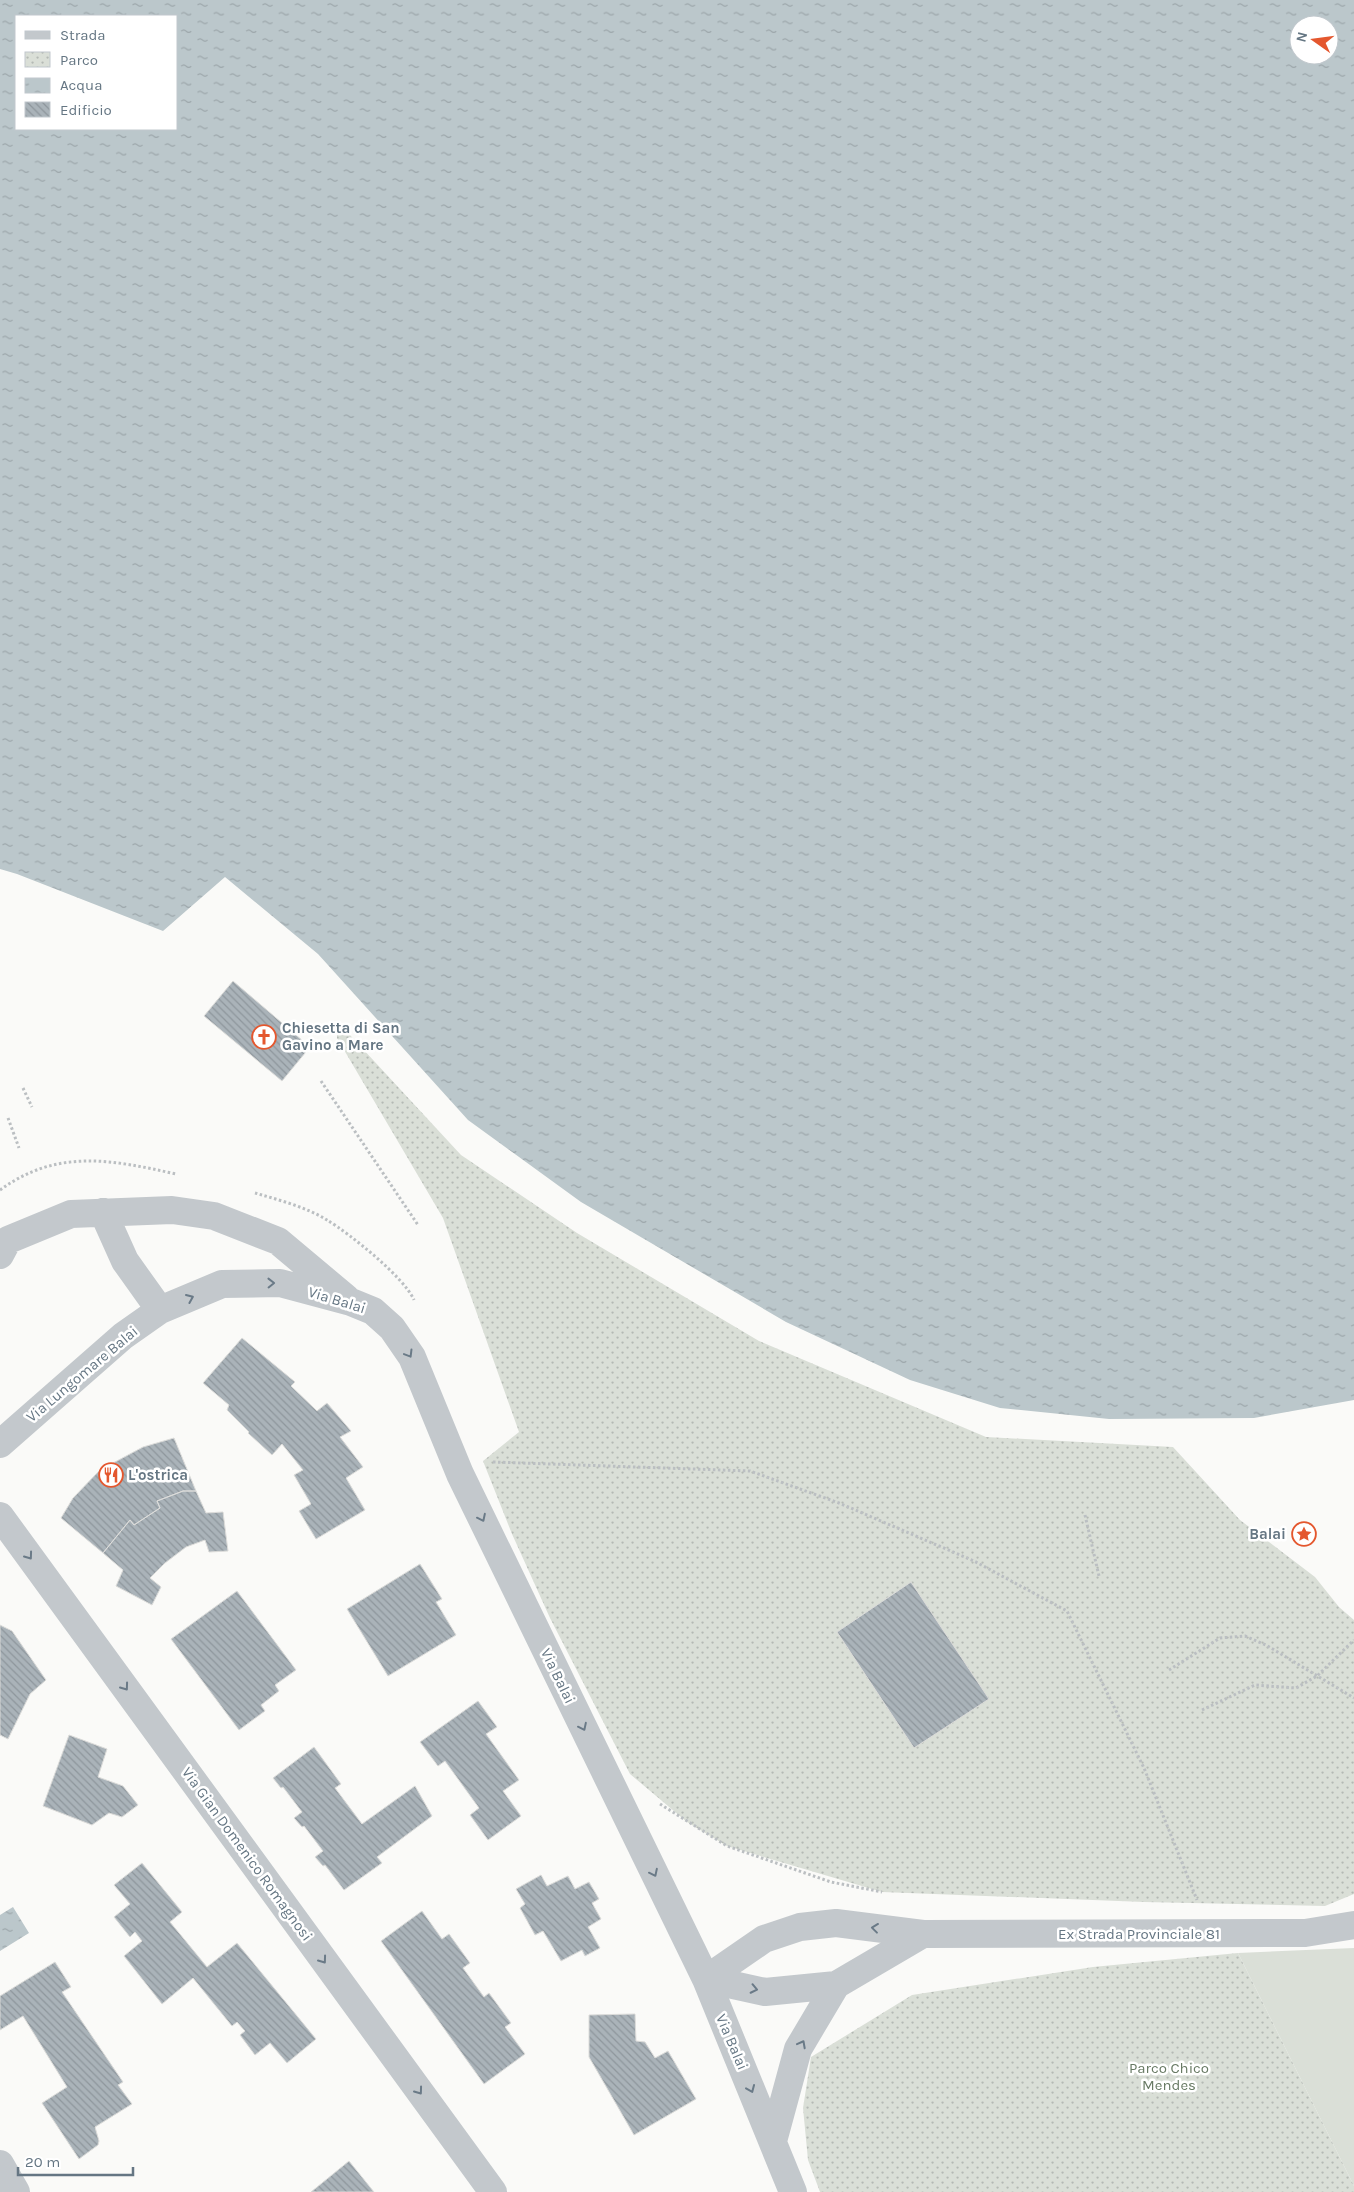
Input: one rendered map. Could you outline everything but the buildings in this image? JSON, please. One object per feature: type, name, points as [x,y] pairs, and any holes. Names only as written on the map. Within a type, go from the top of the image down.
[{"type":"street","points":[[0,1255],[8,1240],[71,1214],[172,1210],[214,1216],[278,1241],[351,1302]]},
{"type":"street","points":[[103,1212],[125,1261],[160,1310]]},
{"type":"street","name":"Via Balai","points":[[222,1284],[280,1283],[351,1302],[373,1311],[392,1328],[412,1357],[464,1482],[706,1979],[792,2192]]},
{"type":"street","name":"Via Lungomare Balai","points":[[0,1444],[123,1336],[160,1310],[222,1284]]},
{"type":"street","name":"Via Gian Domenico Romagnosi","points":[[0,1516],[493,2192]]},
{"type":"street","name":"Ex Strada Provinciale 81","points":[[706,1979],[764,1939],[800,1927],[836,1924],[923,1934],[1305,1933],[1354,1925]]},
{"type":"street","points":[[706,1979],[765,1992],[836,1985],[923,1934]]},
{"type":"street","points":[[773,2141],[798,2049],[836,1985]]},
{"type":"street","points":[[0,2164],[16,2192]]},
{"type":"path","points":[[321,1081],[418,1225]]},
{"type":"path","points":[[23,1088],[32,1107]]},
{"type":"path","points":[[8,1118],[19,1148]]},
{"type":"path","points":[[492,1462],[750,1471],[839,1503],[974,1561],[1067,1611],[1144,1768],[1198,1901],[1189,1901]]},
{"type":"path","points":[[1085,1515],[1099,1576]]},
{"type":"path","points":[[1169,1670],[1220,1638],[1244,1636],[1266,1645],[1354,1698]]},
{"type":"path","points":[[1202,1710],[1255,1685],[1296,1688],[1318,1676],[1354,1640]]},
{"type":"path","points":[[658,1804],[727,1846],[831,1882],[890,1894]]},
{"type":"green space","points":[[337,1021],[461,1155],[577,1233],[759,1341],[986,1437],[1173,1447],[1240,1520],[1315,1577],[1339,1607],[1354,1620],[1354,1894],[1325,1906],[1144,1902],[882,1892],[727,1846],[687,1822],[630,1774],[550,1618],[512,1534],[483,1461],[519,1432],[443,1218],[337,1038]]},
{"type":"green space","points":[[1354,1948],[1354,2186],[1238,1953]]},
{"type":"green space","name":"Parco Chico Mendes","points":[[1238,1953],[1354,2186],[1354,2192],[820,2192],[808,2160],[803,2108],[811,2057],[912,1995],[1093,1967]]},
{"type":"water","points":[[0,0],[1354,0],[1354,1400],[1254,1418],[1109,1419],[1000,1408],[910,1380],[786,1322],[581,1202],[468,1120],[318,954],[225,877],[163,931],[0,869]]},
{"type":"water","points":[[13,1907],[29,1933],[0,1951],[0,1915]]},
{"type":"place","name":"Chiesetta di San Gavino a Mare","points":[[264,1037]]},
{"type":"place","name":"L'ostrica","points":[[111,1475]]},
{"type":"place","name":"Balai","points":[[1304,1534]]}]
